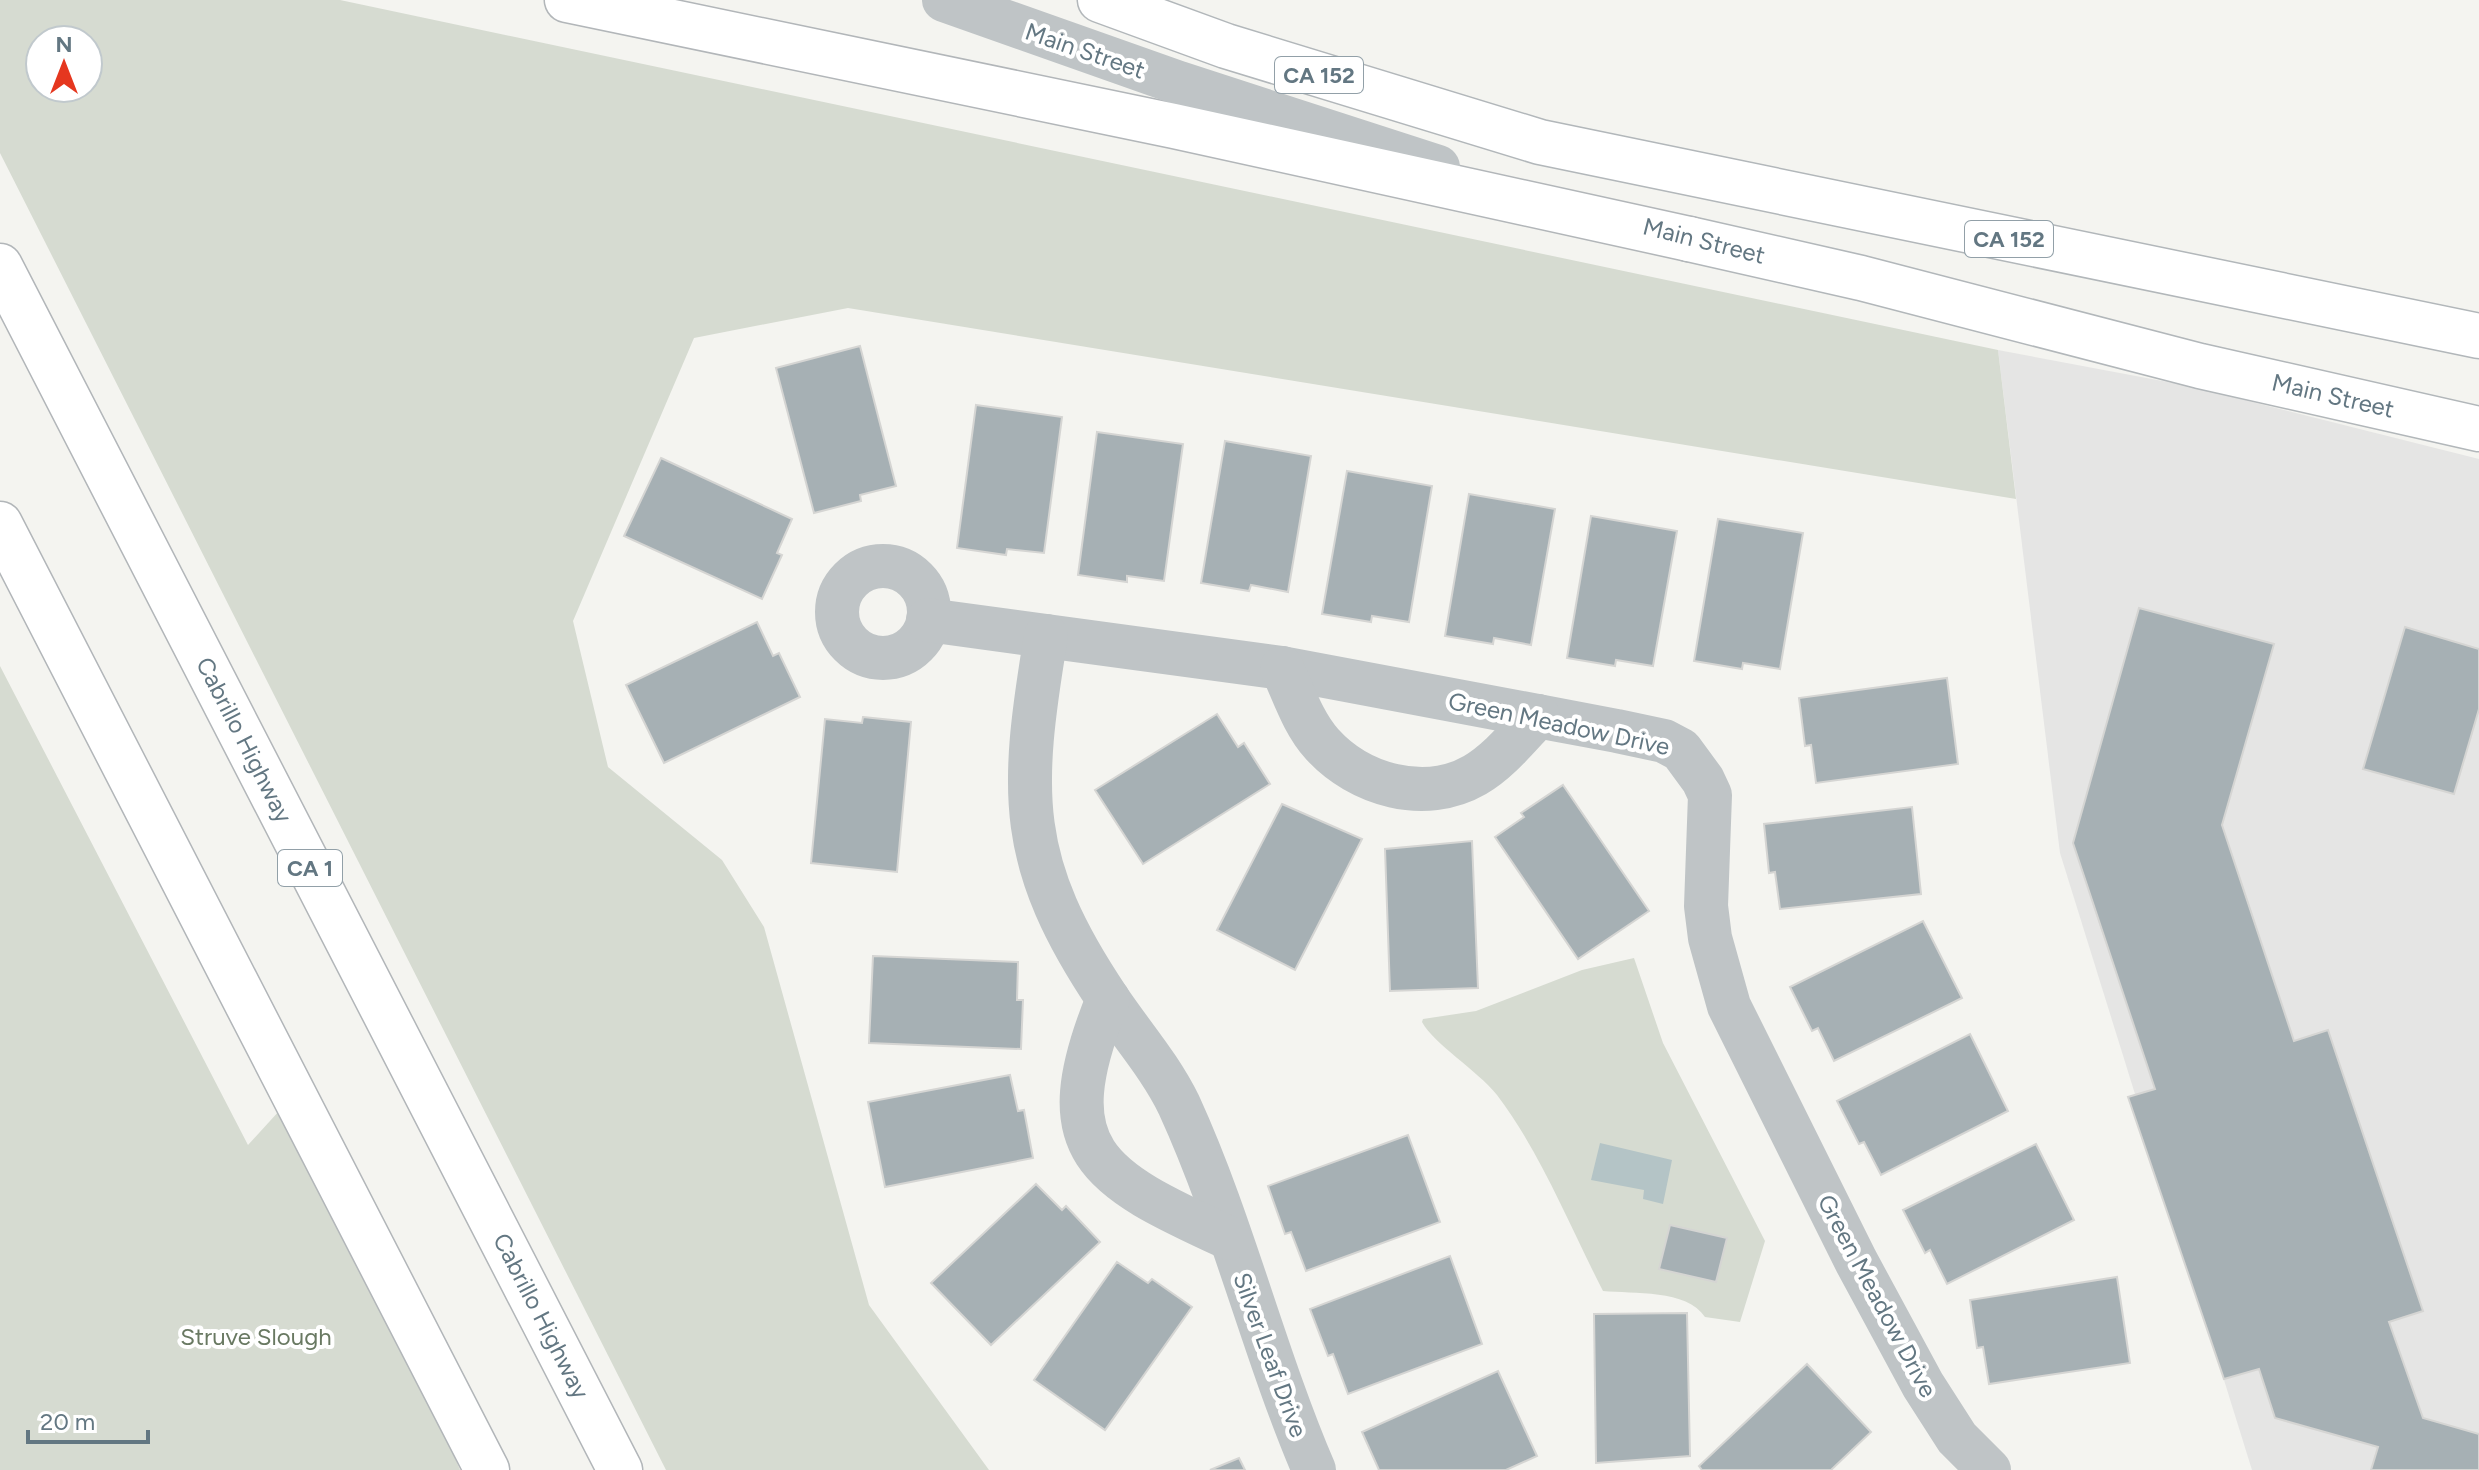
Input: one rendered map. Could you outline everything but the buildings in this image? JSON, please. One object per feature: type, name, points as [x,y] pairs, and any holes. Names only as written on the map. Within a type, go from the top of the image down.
[{"type":"main road","points":[[567,0],[1174,126],[1689,239]]},
{"type":"main road","name":"CA 152","points":[[1100,0],[1226,46],[1540,142],[2479,336]]},
{"type":"main road","name":"Main Street","points":[[1689,239],[1875,281],[2200,366],[2479,429]]},
{"type":"main road","name":"Cabrillo Highway","points":[[0,266],[620,1470]]},
{"type":"main road","points":[[0,524],[487,1470]]},
{"type":"street","name":"Main Street","points":[[944,0],[1095,55],[1407,157],[1689,239]]},
{"type":"street","name":"Green Meadow Drive","points":[[928,620],[1282,668],[1664,741],[1714,766],[1706,906],[1710,938],[1729,1006],[1856,1261],[1923,1385],[1957,1438],[1989,1470]]},
{"type":"street","name":"Silver Leaf Drive","points":[[1046,636],[1029,744],[1029,805],[1033,841],[1057,914],[1108,999],[1163,1075],[1178,1104],[1229,1238],[1277,1381],[1314,1470]]},
{"type":"street","points":[[1282,668],[1306,722],[1322,745],[1366,777],[1394,787],[1435,787],[1474,776],[1497,759],[1538,716]]},
{"type":"street","points":[[1108,999],[1088,1048],[1080,1093],[1081,1112],[1095,1152],[1127,1188],[1229,1238]]},
{"type":"shaded area","points":[[1998,350],[2189,386],[2479,459],[2479,1470],[2252,1470],[2060,853]]},
{"type":"shaded area","points":[[1600,1143],[1672,1160],[1663,1204],[1643,1199],[1644,1190],[1591,1180]]},
{"type":"green space","points":[[0,0],[340,0],[1998,350],[2016,499],[848,308],[694,338],[573,621],[608,767],[722,860],[764,927],[869,1305],[989,1470],[666,1470],[0,153]]},
{"type":"green space","name":"Struve Slough","points":[[0,666],[248,1145],[290,1099],[404,1336],[460,1470],[0,1470]]},
{"type":"green space","points":[[1634,958],[1663,1043],[1765,1241],[1740,1322],[1705,1317],[1697,1308],[1673,1297],[1603,1291],[1513,1117],[1489,1086],[1436,1039],[1422,1022],[1423,1019],[1476,1011],[1582,970]]}]
